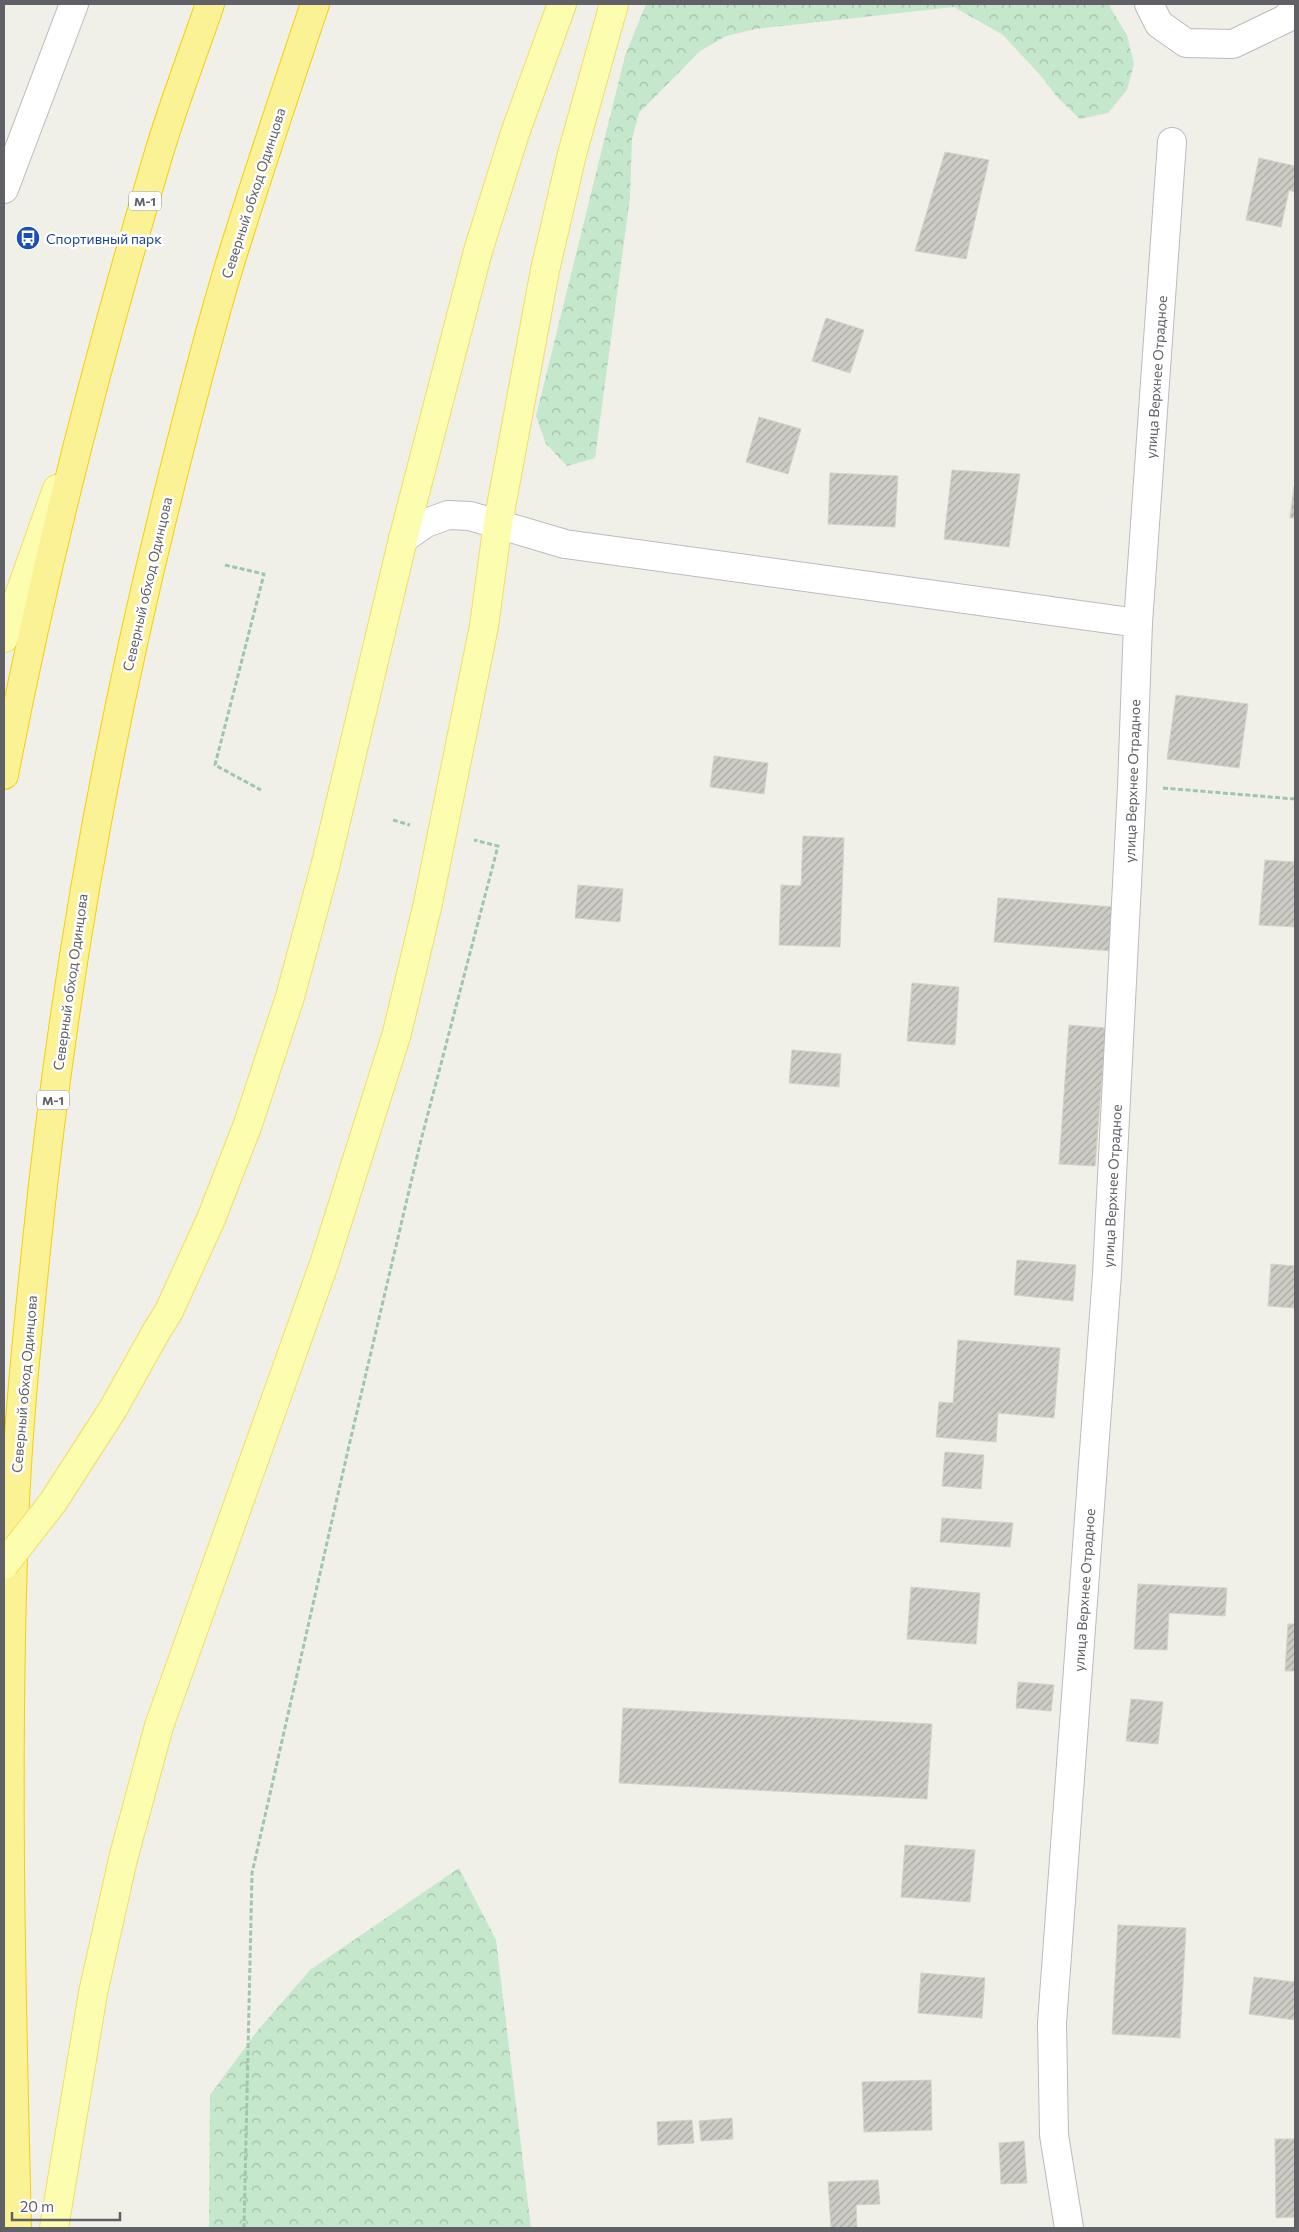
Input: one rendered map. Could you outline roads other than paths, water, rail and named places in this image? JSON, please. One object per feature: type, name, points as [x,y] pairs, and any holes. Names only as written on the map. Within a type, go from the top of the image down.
[{"type":"highway","name":"М-1","points":[[4,776],[48,565],[88,401],[158,154],[210,4]]},
{"type":"highway","name":"Северный обход Одинцова","points":[[17,2228],[10,1817],[11,1656],[15,1507],[27,1340],[42,1187],[61,1031],[85,879],[113,732],[145,586],[182,435],[228,268],[277,114],[316,4]]},
{"type":"main road","points":[[4,1565],[53,1502],[113,1409],[169,1311],[214,1210],[248,1124],[290,997],[327,858],[403,539],[478,251],[515,133],[562,4]]},
{"type":"main road","points":[[54,2228],[93,1993],[123,1859],[159,1726],[321,1273],[397,1033],[447,814],[484,626],[498,523],[545,270],[572,154],[614,4]]},
{"type":"main road","points":[[4,638],[88,401]]},
{"type":"street","points":[[4,189],[74,4]]},
{"type":"street","points":[[1150,4],[1159,24],[1186,43],[1233,44],[1284,19],[1295,9]]},
{"type":"street","name":"улица Верхнее Отрадное","points":[[1069,2228],[1054,2135],[1052,2023],[1106,1284],[1132,786],[1138,623],[1172,142]]},
{"type":"street","points":[[403,539],[426,523],[448,515],[470,516],[565,544],[1138,623]]},
{"type":"place","name":"Спортивный парк","points":[[28,238]]}]
